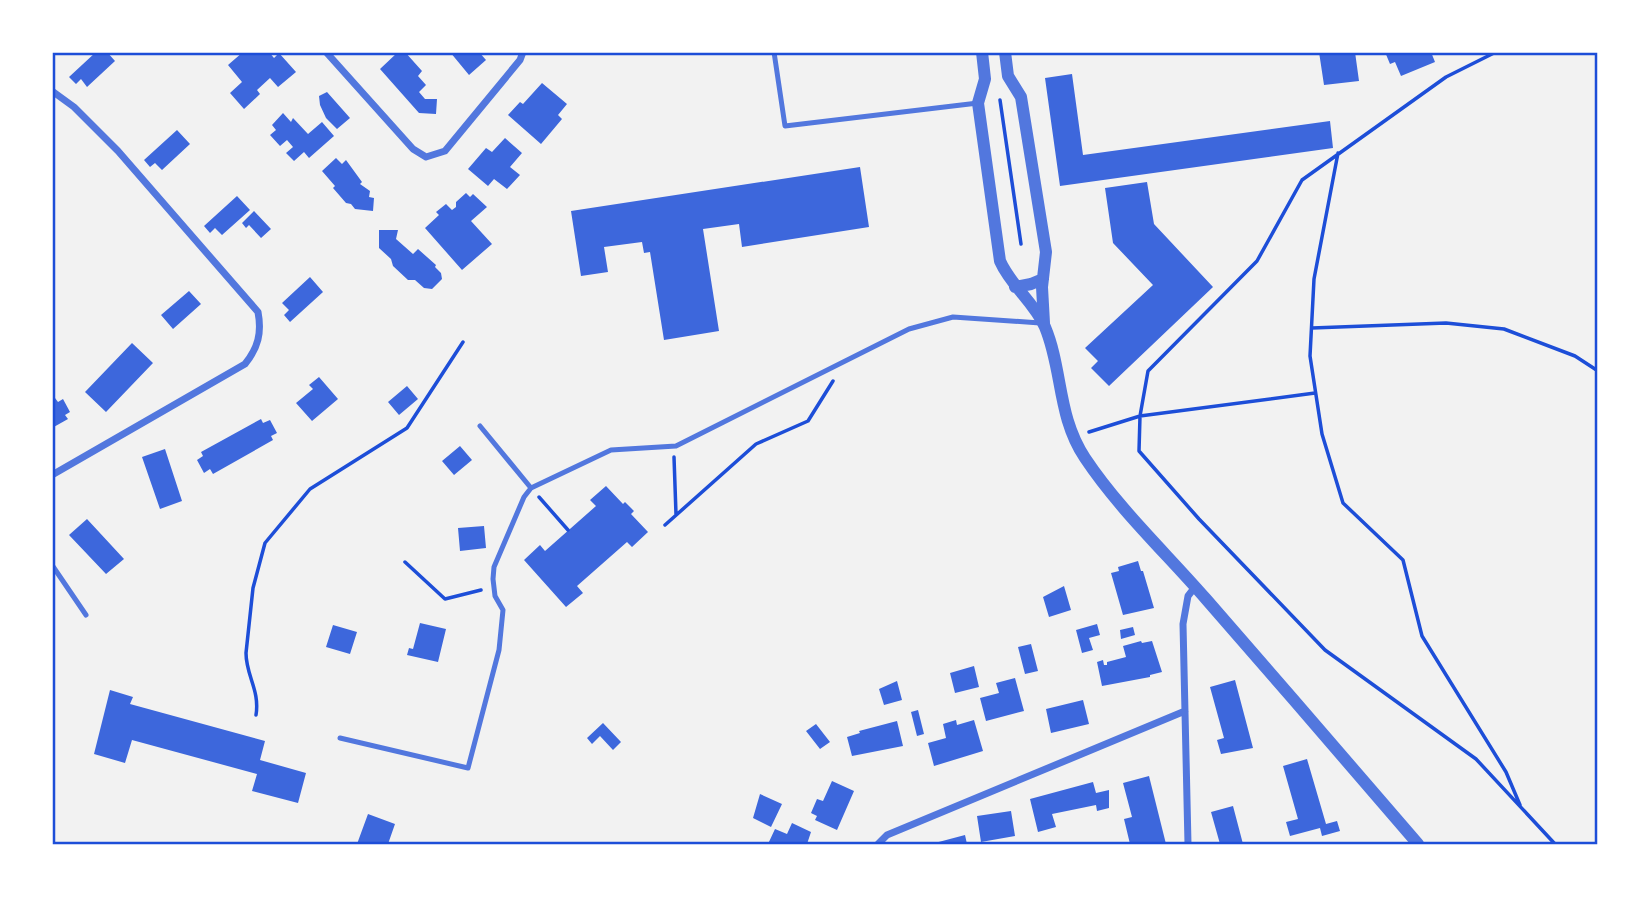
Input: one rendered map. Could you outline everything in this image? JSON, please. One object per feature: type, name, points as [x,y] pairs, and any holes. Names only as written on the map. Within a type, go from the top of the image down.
[{"type":"street","points":[[327,52],[413,149],[426,157],[445,151],[520,60],[523,52]]},
{"type":"street","points":[[982,52],[985,79],[978,103],[1000,261],[1005,274],[1044,323]]},
{"type":"street","points":[[1005,52],[1008,76],[1021,97],[1046,252],[1043,279],[1044,323],[1054,356],[1066,420],[1073,437],[1085,458],[1143,530],[1418,845]]},
{"type":"street","points":[[52,91],[74,107],[118,151],[258,312],[261,327],[256,351],[245,364],[52,475]]},
{"type":"street","points":[[1015,286],[1043,279]]},
{"type":"street","points":[[1188,845],[1184,609],[1188,596],[1195,587]]},
{"type":"street","points":[[878,845],[887,835],[1185,711]]},
{"type":"lane","points":[[774,52],[785,126],[978,103]]},
{"type":"lane","points":[[340,737],[468,768],[499,650],[503,610],[495,596],[494,567],[524,497],[531,488],[611,450],[674,446],[909,329],[953,317],[1044,323]]},
{"type":"lane","points":[[480,426],[531,488]]},
{"type":"lane","points":[[52,565],[86,615]]},
{"type":"path","points":[[1496,52],[1446,77],[1302,180],[1257,261],[1148,371],[1140,416],[1139,451],[1199,520],[1325,650],[1476,759],[1555,845]]},
{"type":"path","points":[[978,103],[1021,97]]},
{"type":"path","points":[[1000,100],[1021,244]]},
{"type":"path","points":[[1339,152],[1314,279],[1310,356],[1322,434],[1343,503],[1403,561],[1422,636],[1506,772],[1523,810]]},
{"type":"path","points":[[1312,328],[1446,323],[1504,329],[1575,356],[1598,372]]},
{"type":"path","points":[[256,715],[257,693],[246,653],[253,589],[265,543],[310,489],[407,428],[463,342]]},
{"type":"path","points":[[665,525],[756,444],[808,421],[846,360]]},
{"type":"path","points":[[1073,437],[1140,416],[1316,393]]},
{"type":"path","points":[[674,446],[676,514]]},
{"type":"path","points":[[531,488],[568,530]]},
{"type":"path","points":[[405,562],[445,599],[494,586]]},
{"type":"building","points":[[96,52],[107,52],[115,61],[87,87],[81,79],[76,84],[69,77]]},
{"type":"building","points":[[243,52],[269,52],[274,58],[279,53],[296,72],[278,87],[270,78],[257,90],[260,94],[244,109],[230,93],[242,82],[228,65]]},
{"type":"building","points":[[398,52],[405,52],[422,71],[418,76],[426,85],[419,92],[425,99],[437,99],[436,114],[419,113],[380,69]]},
{"type":"building","points":[[450,52],[479,52],[486,60],[469,75]]},
{"type":"building","points":[[1319,52],[1355,52],[1359,81],[1324,85]]},
{"type":"building","points":[[1385,52],[1431,52],[1435,62],[1401,76],[1395,62],[1390,64]]},
{"type":"building","points":[[1072,74],[1083,155],[1330,121],[1333,148],[1060,186],[1045,78]]},
{"type":"building","points":[[542,83],[567,104],[558,115],[562,119],[541,144],[508,115],[520,102],[523,104]]},
{"type":"building","points":[[327,92],[350,118],[337,129],[326,118],[320,105],[319,96]]},
{"type":"building","points":[[283,113],[291,122],[293,118],[308,134],[322,122],[334,136],[309,158],[304,152],[294,161],[286,153],[293,147],[287,140],[280,146],[270,135],[276,130],[272,125]]},
{"type":"building","points":[[177,130],[190,144],[162,170],[155,163],[150,167],[144,160]]},
{"type":"building","points":[[505,138],[522,153],[510,167],[520,175],[507,189],[494,179],[488,186],[468,169],[486,148],[492,152]]},
{"type":"building","points":[[336,158],[342,164],[346,160],[362,182],[360,184],[370,191],[369,197],[374,198],[373,211],[355,209],[333,188],[335,186],[322,171]]},
{"type":"building","points":[[860,167],[869,227],[742,247],[739,224],[703,229],[719,331],[664,340],[650,252],[644,253],[642,242],[604,247],[608,272],[581,276],[571,211]]},
{"type":"building","points":[[1147,182],[1154,224],[1213,287],[1109,386],[1091,368],[1098,361],[1085,348],[1153,285],[1113,243],[1105,188]]},
{"type":"building","points":[[466,193],[470,197],[473,194],[487,207],[471,221],[492,244],[462,270],[425,228],[439,215],[436,212],[446,204],[452,210]]},
{"type":"building","points":[[237,196],[250,210],[222,235],[215,228],[210,233],[204,226]]},
{"type":"building","points":[[254,211],[271,229],[261,238],[249,225],[246,228],[242,223]]},
{"type":"building","points":[[379,230],[398,230],[396,239],[413,254],[418,249],[436,265],[442,279],[432,289],[424,288],[415,280],[408,280],[379,248]]},
{"type":"building","points":[[310,277],[323,292],[290,322],[284,315],[289,310],[282,303]]},
{"type":"building","points":[[189,291],[201,304],[173,329],[161,315]]},
{"type":"building","points":[[132,343],[153,363],[106,412],[85,392]]},
{"type":"building","points":[[319,377],[338,399],[312,421],[296,403],[313,389],[309,385]]},
{"type":"building","points":[[407,386],[418,399],[399,415],[388,402]]},
{"type":"building","points":[[55,398],[58,402],[63,399],[70,412],[65,415],[68,419],[52,428],[52,399]]},
{"type":"building","points":[[261,419],[263,423],[270,420],[277,433],[271,436],[273,440],[213,474],[210,469],[204,473],[197,460],[203,456],[201,452]]},
{"type":"building","points":[[460,446],[472,460],[454,475],[442,461]]},
{"type":"building","points":[[165,449],[182,501],[160,509],[142,457]]},
{"type":"building","points":[[606,486],[623,504],[625,502],[634,511],[631,514],[648,532],[632,547],[627,542],[577,586],[583,593],[566,607],[524,560],[540,545],[545,551],[596,506],[590,500]]},
{"type":"building","points":[[87,519],[124,559],[106,574],[69,535]]},
{"type":"building","points":[[484,526],[486,548],[460,551],[458,528]]},
{"type":"building","points":[[1138,561],[1154,608],[1123,615],[1111,573],[1119,571],[1118,567]]},
{"type":"building","points":[[1064,586],[1071,610],[1049,617],[1043,597]]},
{"type":"building","points":[[420,623],[446,629],[438,662],[407,655],[409,648],[413,649]]},
{"type":"building","points":[[1097,624],[1100,635],[1089,638],[1093,650],[1082,653],[1076,630]]},
{"type":"building","points":[[333,625],[357,632],[350,654],[326,647]]},
{"type":"building","points":[[1133,627],[1135,635],[1121,639],[1120,630]]},
{"type":"building","points":[[1152,641],[1162,672],[1150,677],[1102,686],[1097,662],[1103,660],[1104,665],[1107,665],[1107,662],[1126,657],[1123,646]]},
{"type":"building","points":[[1031,644],[1038,671],[1025,674],[1018,647]]},
{"type":"building","points":[[974,666],[979,687],[955,693],[950,673]]},
{"type":"building","points":[[1015,678],[1024,711],[986,721],[980,698],[999,693],[996,683]]},
{"type":"building","points":[[1235,680],[1253,748],[1221,754],[1217,740],[1224,738],[1210,687]]},
{"type":"building","points":[[897,681],[902,700],[884,705],[879,689]]},
{"type":"building","points":[[110,690],[133,697],[130,704],[265,741],[260,760],[306,773],[298,803],[252,791],[257,774],[132,740],[125,763],[94,754]]},
{"type":"building","points":[[1083,700],[1089,724],[1051,733],[1046,709]]},
{"type":"building","points":[[918,710],[924,734],[917,736],[911,712]]},
{"type":"building","points":[[956,720],[957,725],[974,720],[983,751],[934,766],[928,743],[946,738],[943,724]]},
{"type":"building","points":[[897,721],[903,746],[852,756],[847,737]]},
{"type":"building","points":[[603,723],[621,742],[613,750],[600,736],[592,744],[587,738]]},
{"type":"building","points":[[816,724],[830,742],[820,749],[806,731]]},
{"type":"building","points":[[1307,759],[1326,824],[1337,821],[1340,831],[1322,836],[1320,828],[1290,836],[1286,822],[1298,819],[1283,766]]},
{"type":"building","points":[[1149,776],[1166,844],[1130,844],[1124,819],[1132,817],[1123,783]]},
{"type":"building","points":[[832,781],[854,791],[837,830],[815,820],[817,816],[811,813],[817,799],[823,801]]},
{"type":"building","points":[[1093,782],[1096,793],[1109,790],[1109,808],[1097,811],[1096,805],[1052,814],[1056,827],[1038,832],[1030,799]]},
{"type":"building","points":[[760,794],[782,804],[771,827],[753,818]]},
{"type":"building","points":[[1233,806],[1243,844],[1220,844],[1211,812]]},
{"type":"building","points":[[1011,811],[1015,836],[981,842],[977,816]]},
{"type":"building","points":[[368,814],[395,824],[388,844],[357,844]]},
{"type":"building","points":[[792,823],[811,832],[807,844],[768,844],[775,829],[787,834]]},
{"type":"building","points":[[965,835],[967,844],[931,844]]}]
